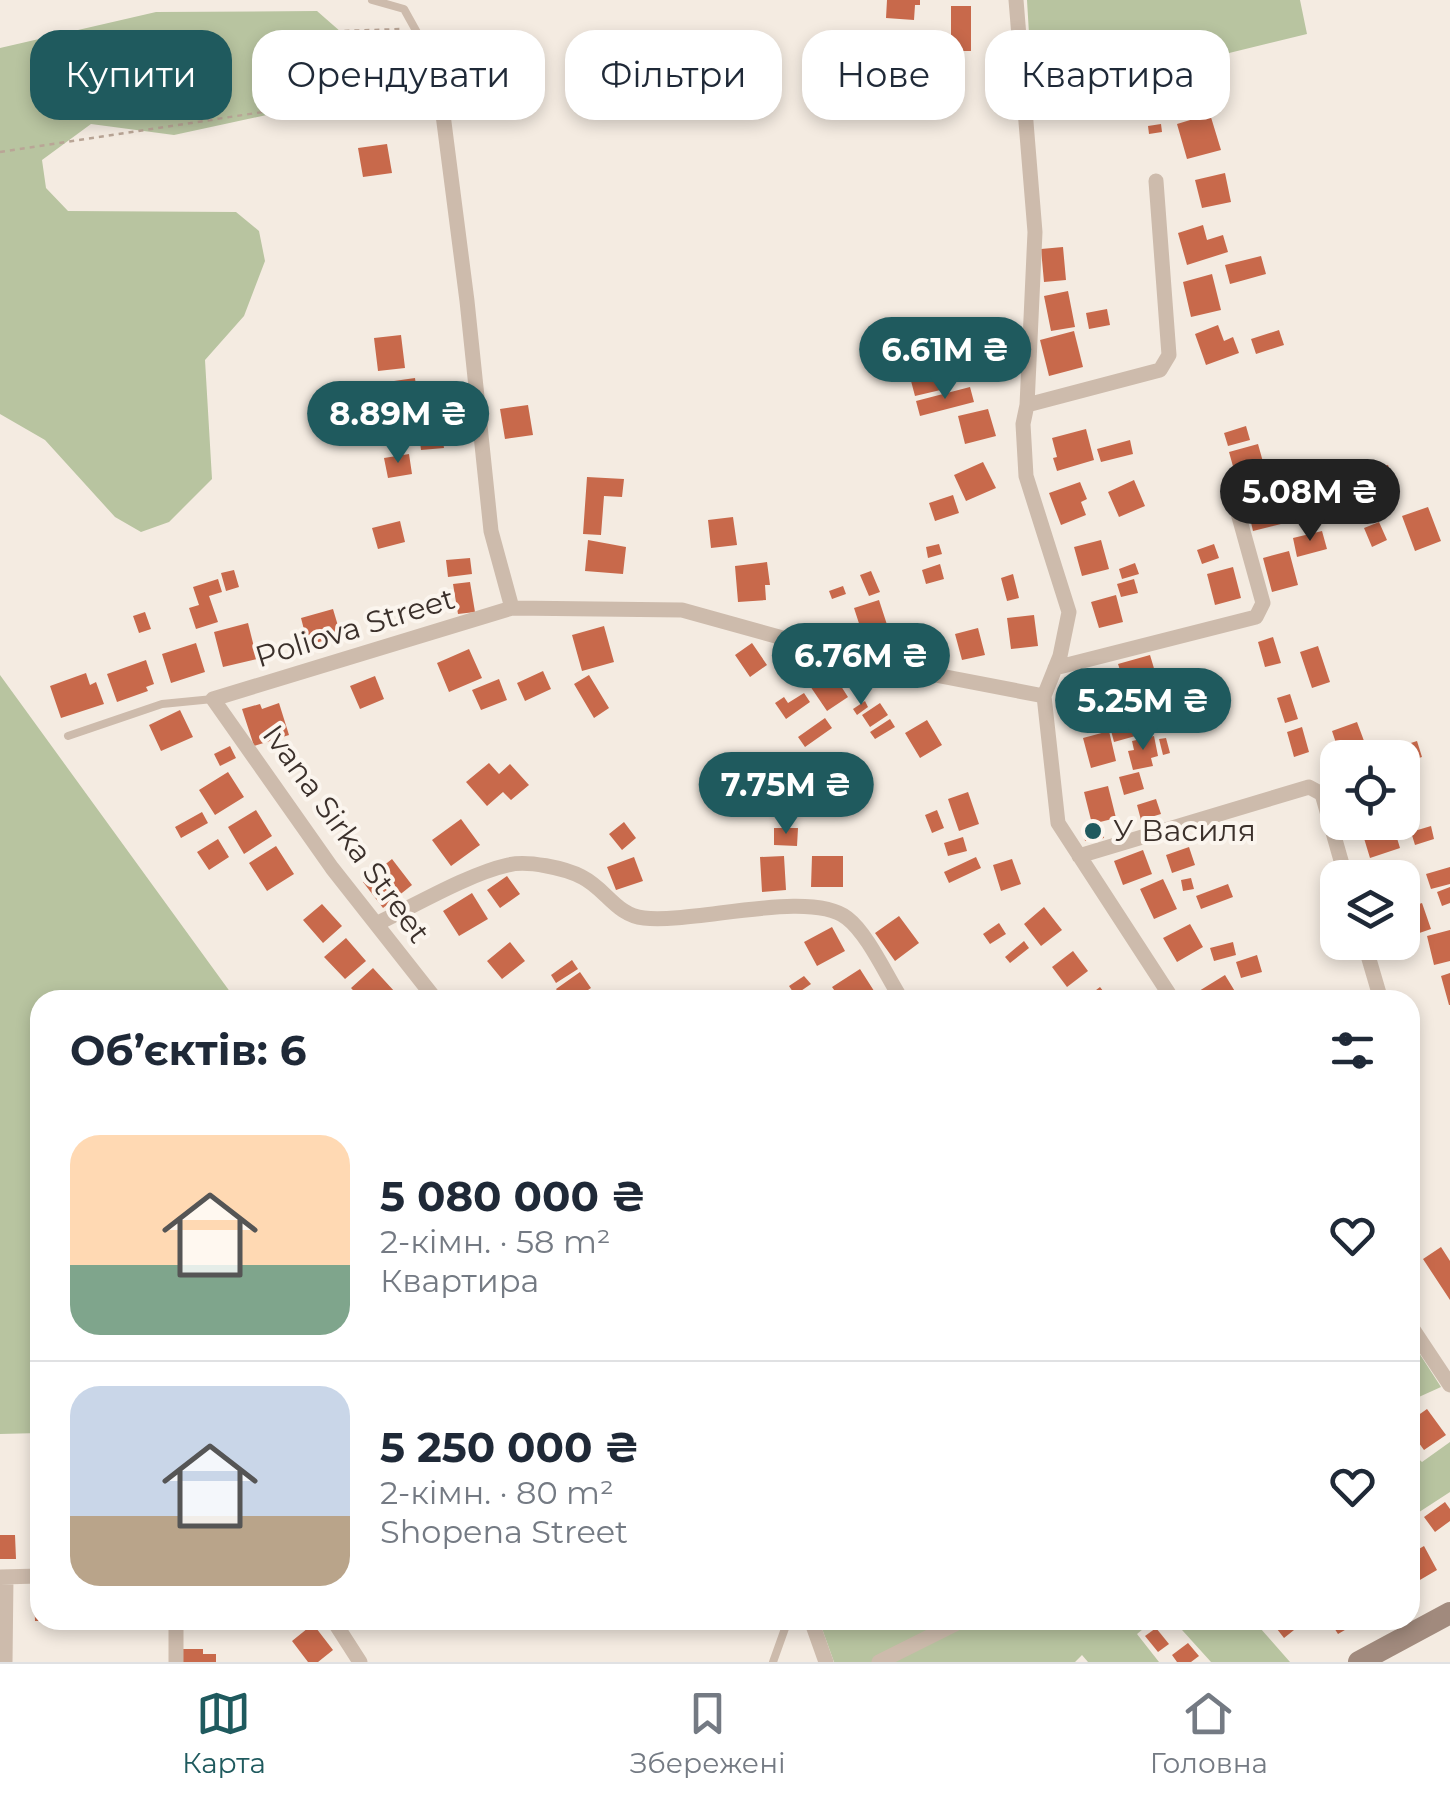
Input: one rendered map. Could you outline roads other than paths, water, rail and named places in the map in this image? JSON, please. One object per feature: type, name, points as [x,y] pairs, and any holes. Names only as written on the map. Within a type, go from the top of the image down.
[{"type":"street","points":[[1016,0],[1036,232],[1023,424],[1026,476],[1070,612],[1044,696],[1058,823],[1166,990]]},
{"type":"street","points":[[443,120],[491,531],[512,608]]},
{"type":"street","points":[[1027,405],[1160,370],[1169,355],[1156,181]]},
{"type":"street","points":[[1055,668],[1256,617],[1263,603],[1231,488]]},
{"type":"street","name":"Poliova Street","points":[[213,699],[512,608],[682,610],[872,663],[1044,696]]},
{"type":"street","name":"Ivana Sirka Street","points":[[213,699],[332,868],[428,990]]},
{"type":"street","points":[[1079,856],[1308,787],[1322,794],[1341,860]]},
{"type":"street","points":[[376,924],[476,877],[509,864],[527,864],[582,877],[625,915],[642,918],[662,920],[768,908],[826,908],[846,917],[860,932],[896,990]]},
{"type":"street","points":[[1369,960],[1377,990]]},
{"type":"street","points":[[1420,1340],[1450,1384]]},
{"type":"street","points":[[6,1662],[3,1577],[30,1576]]},
{"type":"street","points":[[1420,1629],[1450,1613]]},
{"type":"street","points":[[176,1630],[176,1662]]},
{"type":"street","points":[[339,1630],[360,1662]]},
{"type":"street","points":[[816,1630],[826,1662]]},
{"type":"street","points":[[879,1662],[943,1630]]},
{"type":"street","points":[[1359,1662],[1418,1630]]},
{"type":"lane","points":[[372,0],[404,9],[416,30]]},
{"type":"lane","points":[[68,736],[162,704],[213,699]]},
{"type":"lane","points":[[773,1662],[784,1630]]},
{"type":"place","name":"У Василя","points":[[1093,831]]}]
